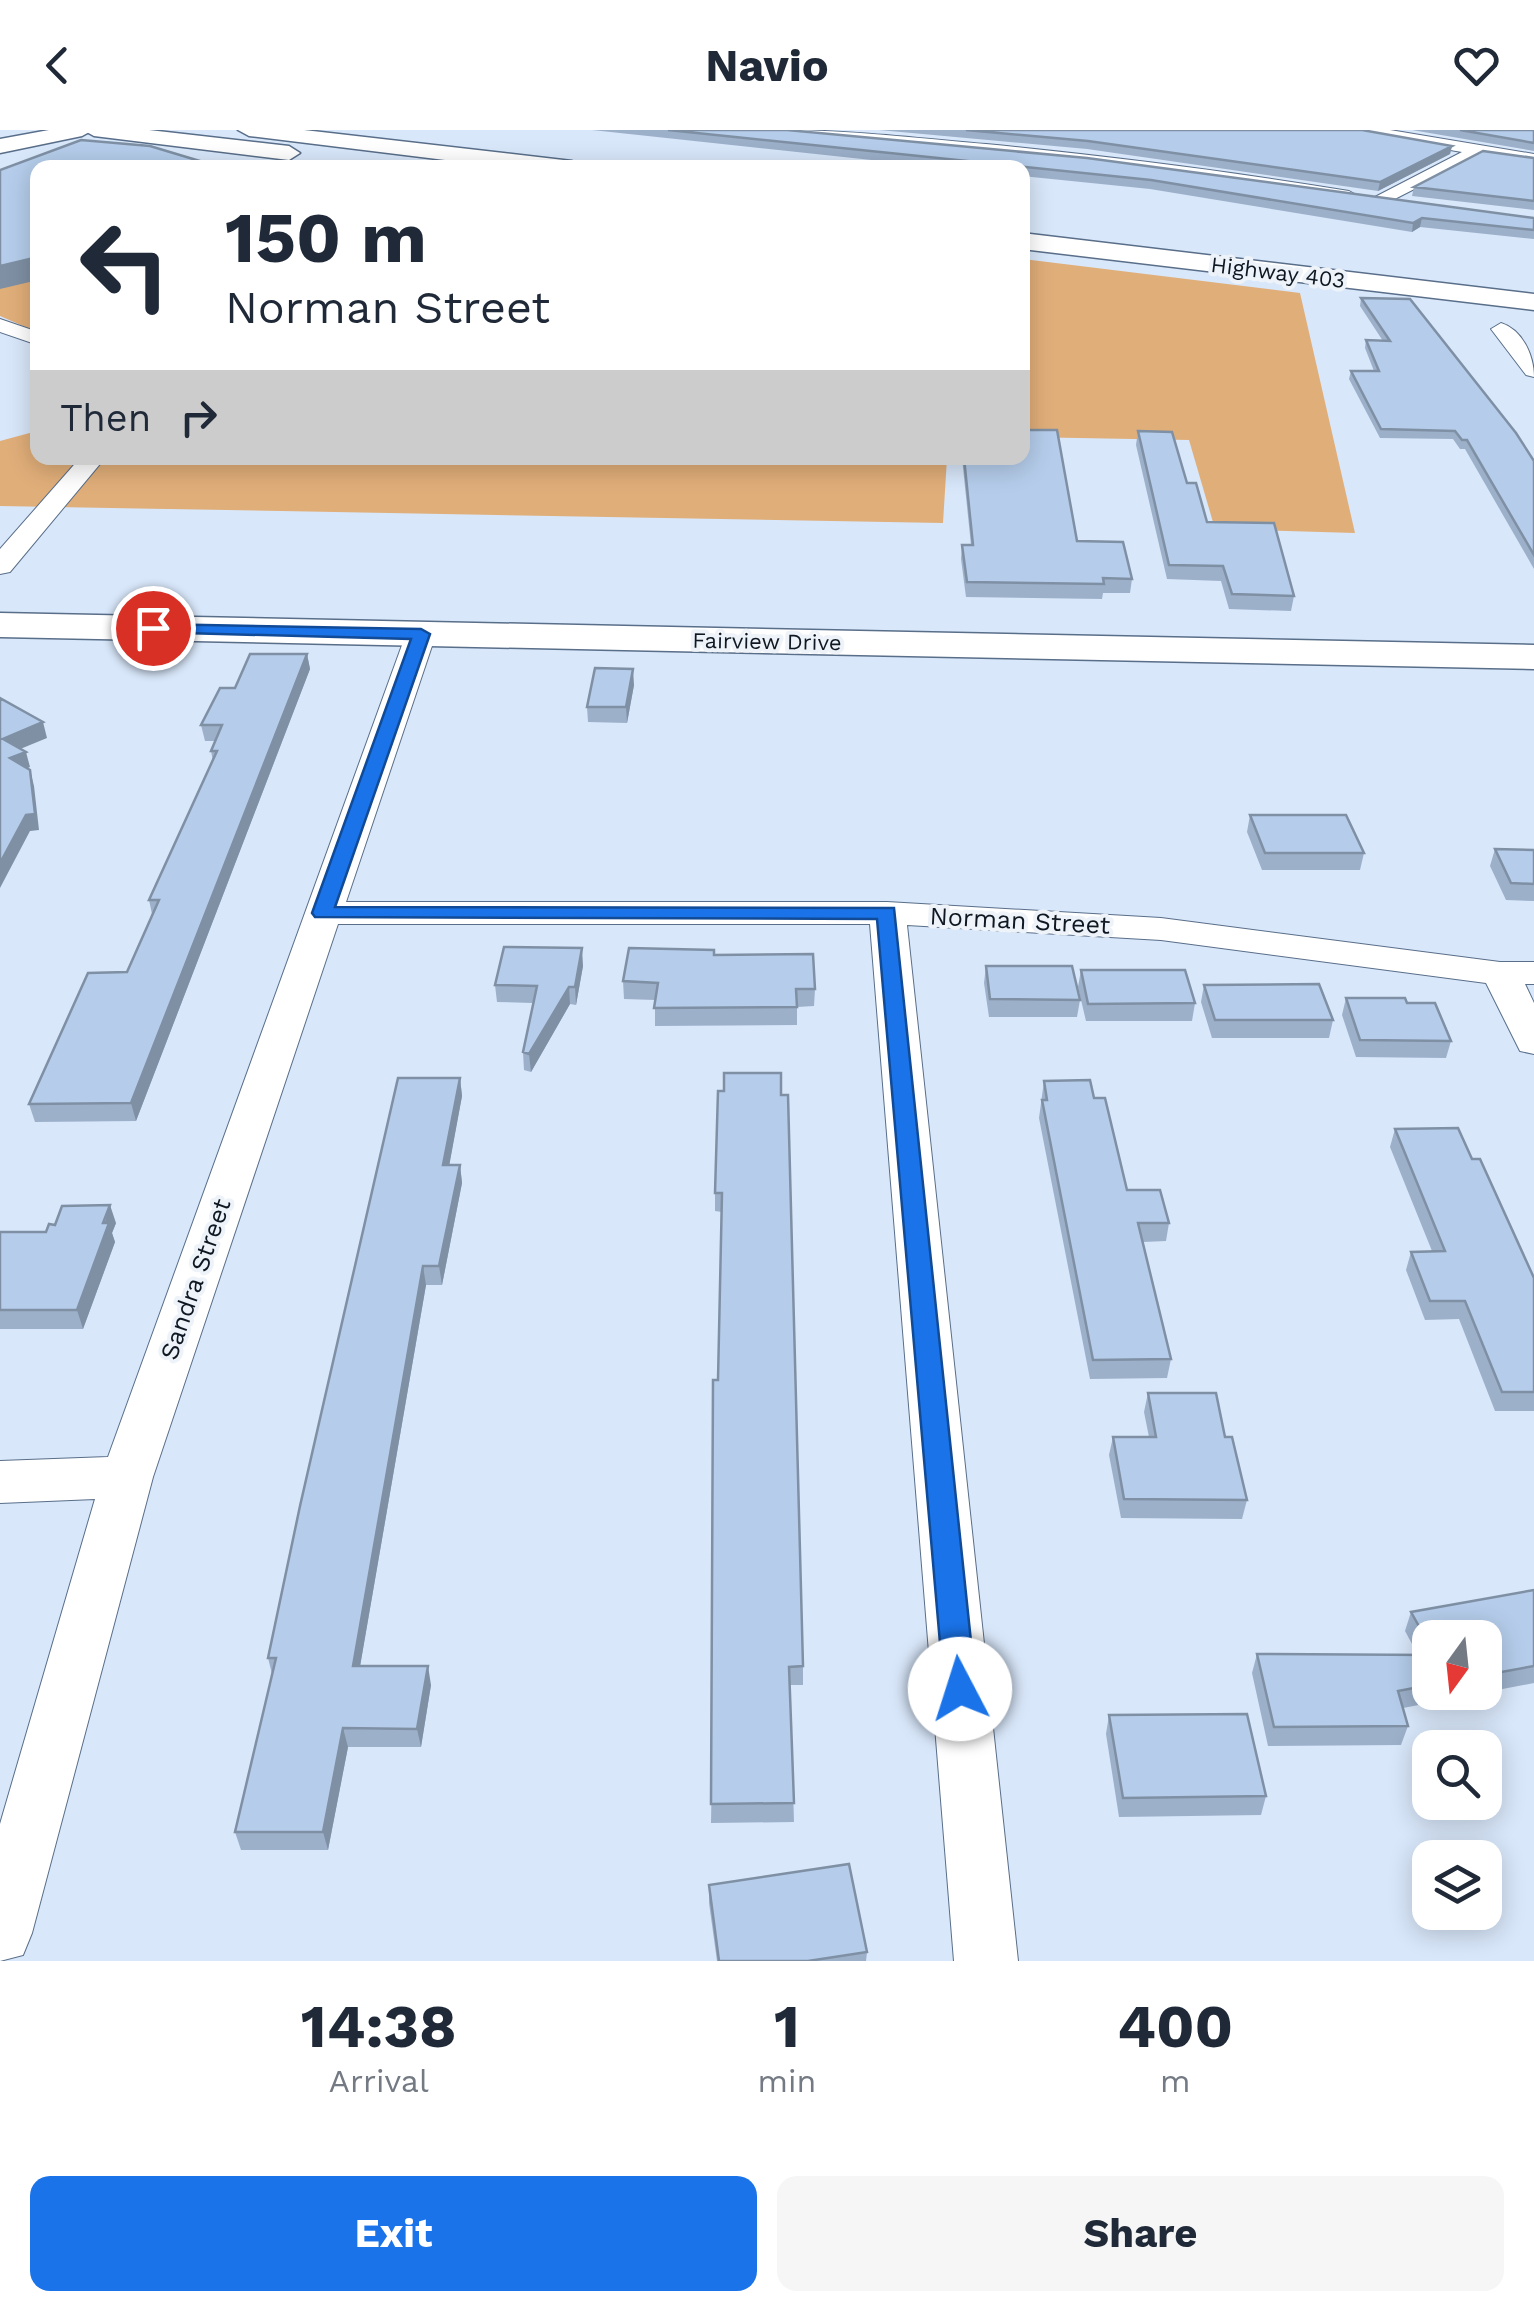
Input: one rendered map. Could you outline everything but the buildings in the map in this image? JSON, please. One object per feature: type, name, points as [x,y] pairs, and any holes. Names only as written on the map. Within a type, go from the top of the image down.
[{"type":"main road","points":[[0,146],[82,130]]},
{"type":"main road","points":[[94,130],[342,160]]},
{"type":"main road","points":[[249,130],[504,160]]},
{"type":"main road","name":"Highway 403","points":[[1030,221],[1534,279]]},
{"type":"main road","name":"Highway 403","points":[[1030,242],[1534,302]]},
{"type":"main road","name":"Fairview Drive","points":[[0,625],[1534,657]]},
{"type":"street","points":[[788,130],[1247,178],[1419,206]]},
{"type":"street","points":[[928,144],[943,130]]},
{"type":"street","points":[[1362,130],[1534,159]]},
{"type":"street","points":[[1380,201],[1476,150]]},
{"type":"street","points":[[0,324],[30,336]]},
{"type":"street","points":[[1501,329],[1534,370]]},
{"type":"street","points":[[0,566],[86,465]]},
{"type":"street","name":"Sandra Street","points":[[0,1933],[126,1477],[421,634]]},
{"type":"street","name":"Norman Street","points":[[323,913],[887,913],[1161,928],[1517,973]]},
{"type":"street","points":[[887,913],[986,1961]]},
{"type":"street","points":[[1517,973],[1534,1042]]},
{"type":"street","points":[[0,1482],[126,1477]]},
{"type":"shaded area","points":[[30,211],[30,329],[0,316],[0,217]]},
{"type":"shaded area","points":[[1030,260],[1300,293],[1355,533],[1215,529],[1189,440],[1030,437]]},
{"type":"shaded area","points":[[30,433],[30,465],[947,465],[943,523],[0,506],[0,441]]},
{"type":"route","points":[[153,628],[421,634],[323,913],[887,913],[960,1689]]}]
